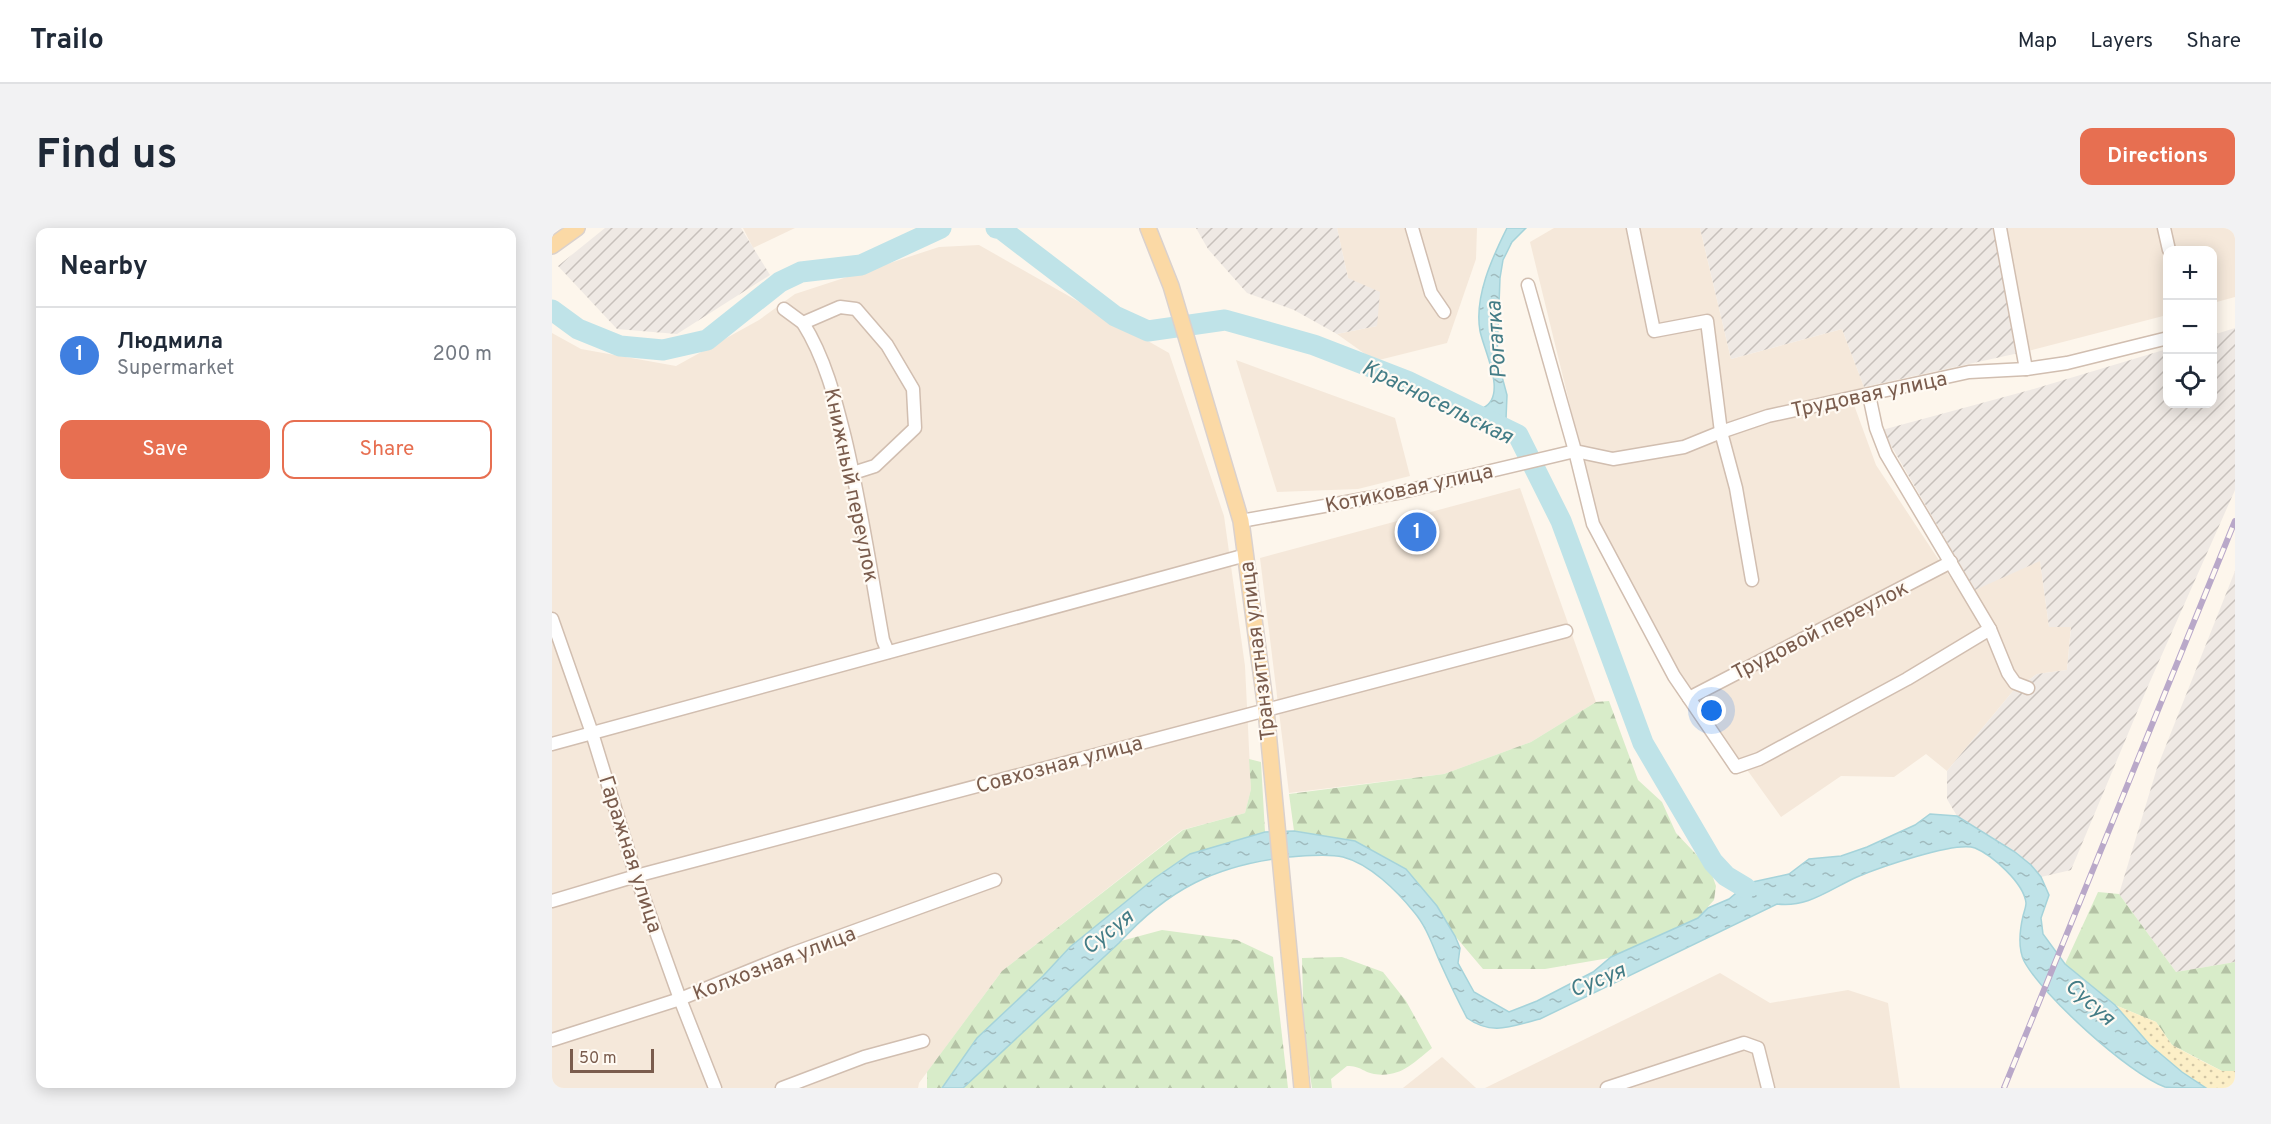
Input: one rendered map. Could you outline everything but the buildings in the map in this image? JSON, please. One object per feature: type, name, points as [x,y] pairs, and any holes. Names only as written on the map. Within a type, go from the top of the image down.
[{"type":"main road","points":[[552,246],[577,228]]},
{"type":"main road","name":"Транзитная улица","points":[[1148,228],[1171,286],[1241,521],[1266,710],[1302,1088]]},
{"type":"street","points":[[1412,228],[1431,293],[1444,312]]},
{"type":"street","points":[[1633,228],[1654,331],[1707,321],[1721,432],[1736,488],[1752,580]]},
{"type":"street","points":[[2000,228],[2026,369]]},
{"type":"street","points":[[2164,228],[2168,246]]},
{"type":"street","points":[[1528,285],[1593,524],[1674,676],[1736,767],[1759,759],[1907,679],[1990,629]]},
{"type":"street","points":[[784,309],[803,323],[840,307],[856,309],[887,345],[913,390],[915,428],[875,466],[853,473]]},
{"type":"street","name":"Книжный переулок","points":[[803,323],[813,338],[832,386],[853,473],[883,640],[888,652]]},
{"type":"street","name":"Трудовая улица","points":[[1575,451],[1613,459],[1684,447],[1768,416],[1969,372],[2026,369],[2067,363],[2163,339]]},
{"type":"street","points":[[1869,395],[1876,428],[1886,454],[1990,629],[2008,673],[2015,683],[2028,688]]},
{"type":"street","name":"Котиковая улица","points":[[1241,521],[1402,492],[1575,451]]},
{"type":"street","points":[[552,744],[1246,555]]},
{"type":"street","name":"Трудовой переулок","points":[[1689,698],[1951,562]]},
{"type":"street","name":"Гаражная улица","points":[[552,619],[592,733],[636,876],[715,1088]]},
{"type":"street","name":"Совхозная улица","points":[[552,901],[636,876],[1566,631]]},
{"type":"street","name":"Колхозная улица","points":[[552,1040],[680,999],[791,954],[995,880]]},
{"type":"street","points":[[782,1088],[864,1057],[923,1041]]},
{"type":"street","points":[[1607,1088],[1744,1043],[1758,1048],[1768,1088]]},
{"type":"shaded area","points":[[605,228],[741,228],[770,275],[677,334],[617,329],[558,266]]},
{"type":"shaded area","points":[[743,228],[795,228],[753,248]]},
{"type":"shaded area","points":[[1196,228],[1337,228],[1348,278],[1380,292],[1377,326],[1337,334],[1294,310],[1247,293],[1208,249]]},
{"type":"shaded area","points":[[1337,228],[1477,228],[1476,259],[1447,343],[1375,361],[1337,334],[1377,326],[1348,278]]},
{"type":"shaded area","points":[[1554,228],[1700,228],[1731,359],[1842,329],[1864,387],[1850,394],[1876,465],[1962,595],[2040,560],[2049,627],[2071,626],[2067,670],[2037,674],[2013,691],[1947,771],[1926,754],[1894,777],[1841,776],[1781,817],[1686,685],[1599,524],[1530,242]]},
{"type":"shaded area","points":[[1700,228],[2005,228],[2028,351],[1864,387],[1842,329],[1731,359]]},
{"type":"shaded area","points":[[2005,228],[2235,228],[2235,297],[2217,302],[2217,246],[2163,246],[2163,316],[2028,351]]},
{"type":"shaded area","points":[[979,245],[1169,353],[1224,516],[1245,666],[1251,789],[1245,813],[1182,830],[1002,971],[919,1083],[918,1088],[552,1088],[552,333],[581,349],[676,366],[759,320],[795,294],[939,247]]},
{"type":"shaded area","points":[[2235,328],[2235,490],[2148,686],[2071,870],[2041,877],[2015,852],[1957,816],[1947,799],[1947,771],[2013,691],[2037,674],[2067,670],[2071,627],[2049,627],[2040,561],[1975,590],[1882,430],[2030,390],[2163,350],[2163,408],[2217,408],[2217,334]]},
{"type":"shaded area","points":[[1236,360],[1395,418],[1410,476],[1358,489],[1277,492]]},
{"type":"shaded area","points":[[1520,488],[1596,702],[1531,742],[1444,774],[1289,793],[1260,558]]},
{"type":"shaded area","points":[[2235,571],[2235,962],[2176,972],[2119,894],[2157,768]]},
{"type":"shaded area","points":[[1720,973],[1770,1003],[1848,990],[1888,1003],[1900,1088],[1485,1088]]},
{"type":"shaded area","points":[[1442,1057],[1476,1088],[1403,1088]]},
{"type":"green space","points":[[1609,701],[1638,780],[1662,802],[1676,833],[1710,869],[1716,886],[1714,900],[1698,918],[1609,958],[1545,969],[1483,969],[1455,936],[1437,906],[1355,841],[1294,831],[1289,794],[1444,774],[1531,742],[1596,702]]},
{"type":"green space","points":[[1249,759],[1261,762],[1265,832],[1190,854],[1155,878],[1070,947],[1043,976],[977,1038],[942,1088],[927,1088],[927,1072],[1002,971],[1183,830],[1245,813],[1251,789]]},
{"type":"green space","points":[[2098,892],[2119,894],[2176,972],[2235,962],[2235,1071],[2222,1071],[2172,1045],[2156,1022],[2115,1005],[2065,964]]},
{"type":"green space","points":[[1162,930],[1237,940],[1273,957],[1288,1088],[963,1088],[1121,941]]},
{"type":"green space","points":[[1342,957],[1383,972],[1406,1001],[1432,1048],[1406,1068],[1392,1074],[1374,1074],[1347,1066],[1331,1079],[1332,1088],[1312,1088],[1304,1036],[1302,958]]},
{"type":"sand","points":[[2115,1005],[2156,1022],[2172,1045],[2222,1071],[2235,1071],[2235,1088],[2206,1088],[2182,1072],[2150,1045]]},
{"type":"water","points":[[1507,228],[1526,228],[1512,242],[1503,260],[1500,278],[1497,358],[1507,395],[1506,419],[1483,408],[1494,394],[1494,384],[1480,331],[1479,318],[1486,278]]},
{"type":"water","name":"Сусуя","points":[[1930,814],[1957,816],[2015,852],[2031,865],[2041,877],[2049,895],[2041,918],[2043,934],[2065,964],[2115,1005],[2150,1045],[2182,1072],[2206,1088],[2165,1087],[2149,1079],[2109,1050],[2067,1012],[2034,976],[2024,961],[2020,938],[2026,903],[2020,887],[1990,857],[1975,848],[1965,847],[1916,856],[1857,877],[1809,900],[1777,904],[1540,1019],[1502,1028],[1485,1027],[1467,1018],[1418,917],[1391,887],[1373,872],[1343,857],[1323,855],[1289,857],[1239,866],[1195,883],[1156,908],[963,1088],[942,1088],[977,1038],[1043,976],[1070,947],[1155,878],[1190,854],[1265,832],[1294,831],[1355,841],[1406,869],[1437,906],[1455,936],[1460,948],[1458,963],[1474,992],[1509,1012],[1537,1001],[1593,972],[1611,957],[1698,918],[1708,908],[1729,899],[1748,883],[1789,874],[1809,859],[1841,856],[1867,847],[1915,825]]},
{"type":"waterway","name":"Красносельская","points":[[552,310],[578,329],[620,346],[663,350],[707,340],[780,282],[801,272],[861,265],[941,228]]},
{"type":"waterway","name":"Рогатка","points":[[996,228],[1001,229],[1115,316],[1148,331],[1225,320],[1314,345],[1407,381],[1518,435],[1561,521],[1643,743],[1713,862],[1726,876],[1746,888]]},
{"type":"railway","points":[[2004,1088],[2235,521]]},
{"type":"place","name":"Людмила","points":[[1417,532]]}]
